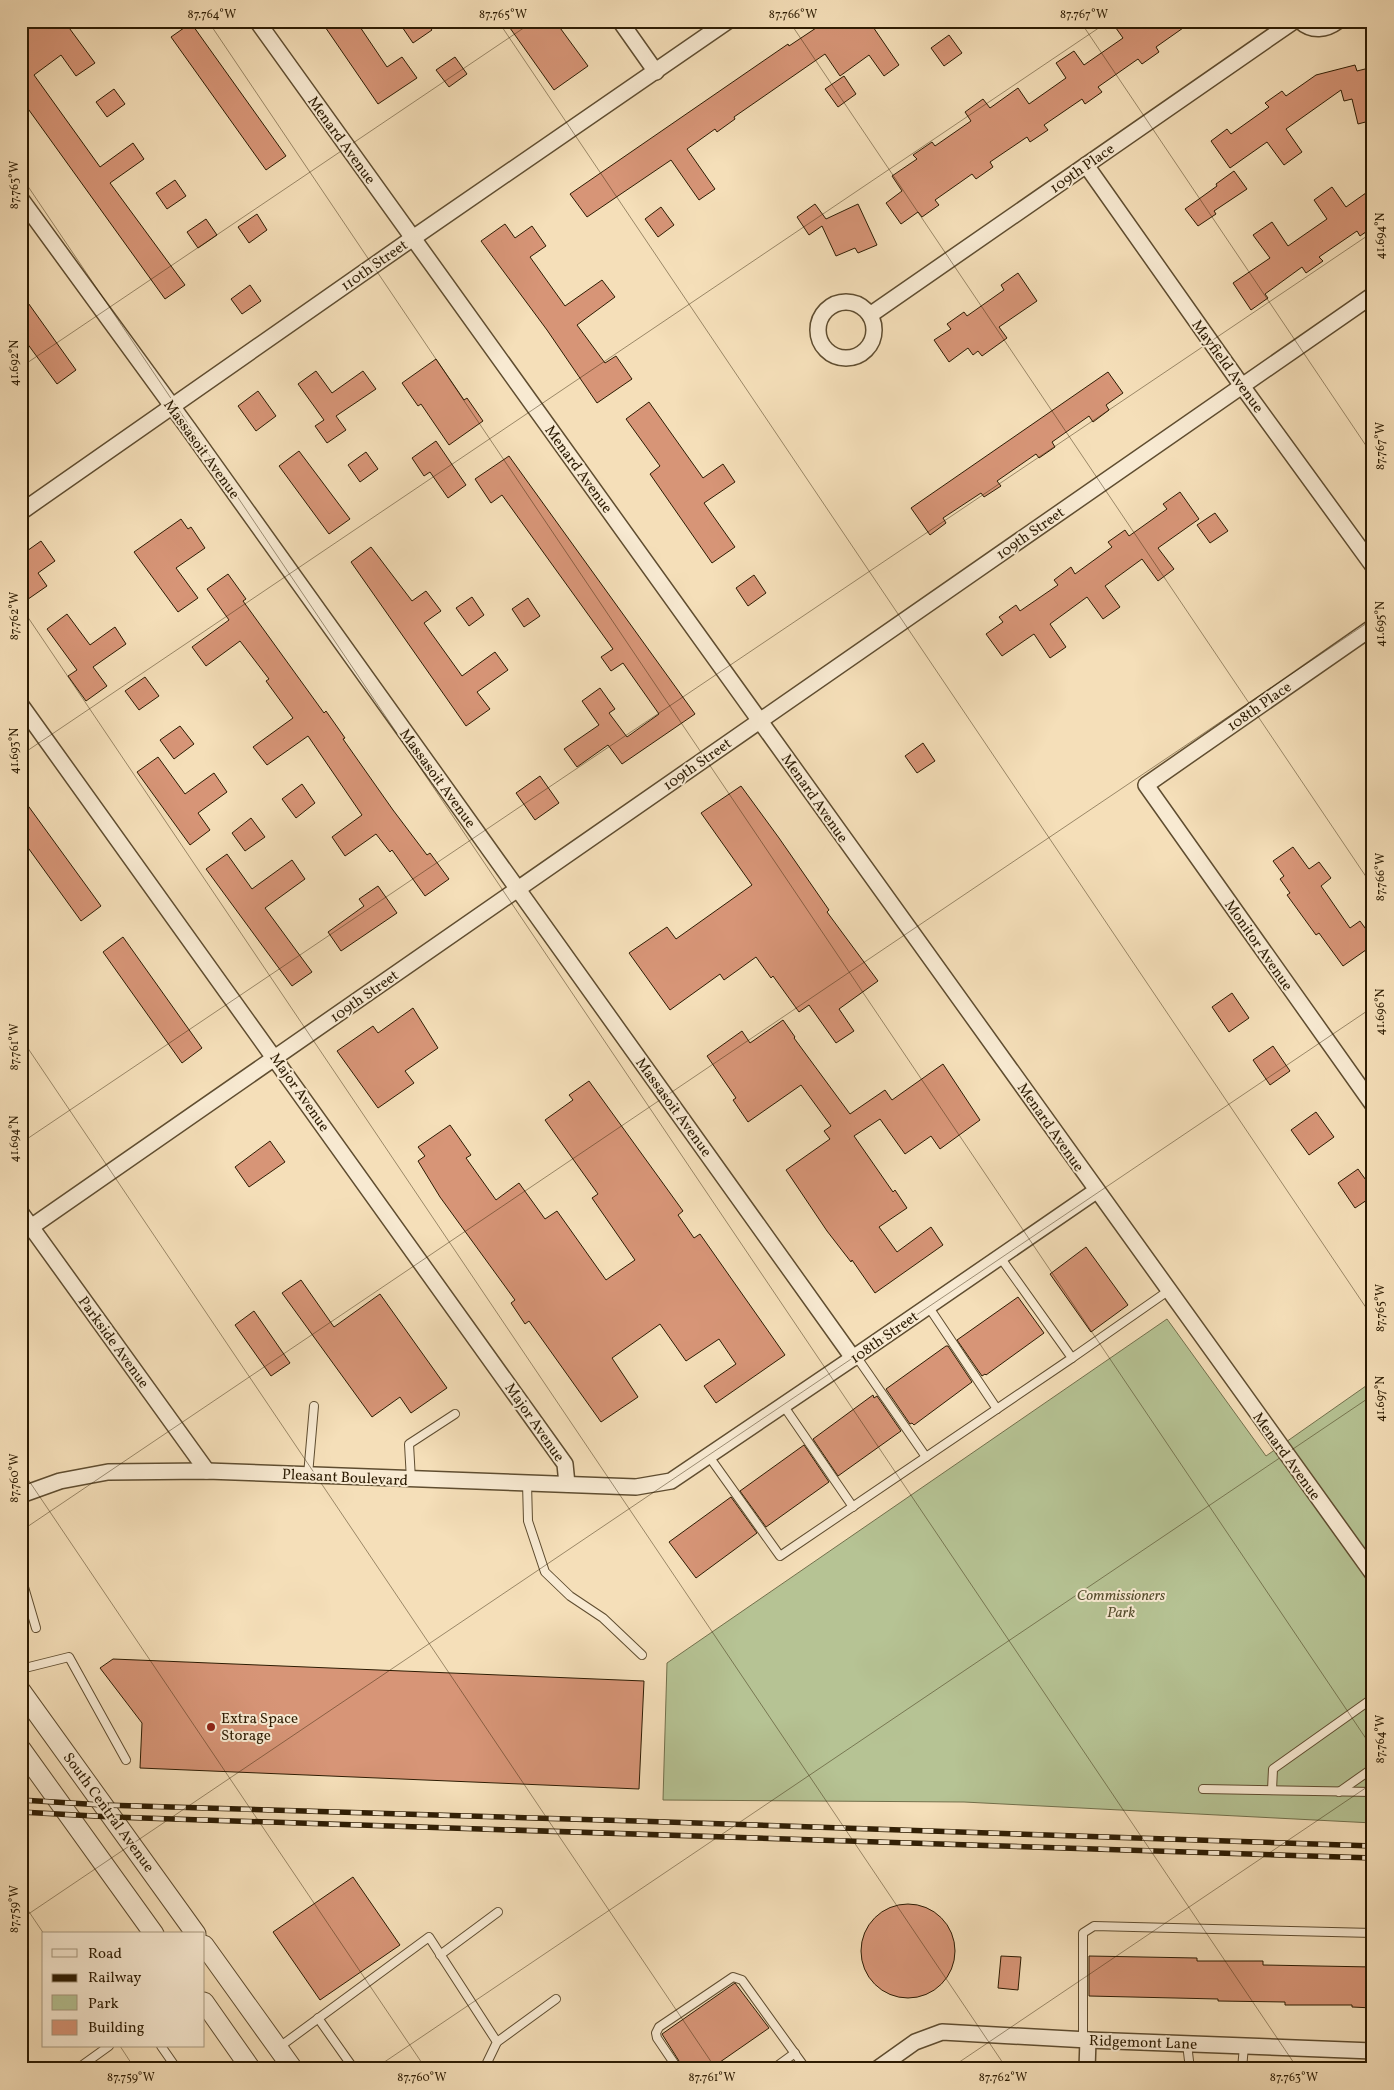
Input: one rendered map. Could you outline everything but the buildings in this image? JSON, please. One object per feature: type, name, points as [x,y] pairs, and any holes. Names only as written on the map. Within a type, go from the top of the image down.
[{"type":"street","name":"Menard Avenue","points":[[257,21],[1373,1574]]},
{"type":"street","points":[[620,21],[656,72]]},
{"type":"street","name":"110th Street","points":[[21,512],[728,21]]},
{"type":"street","name":"109th Place","points":[[870,315],[1294,21]]},
{"type":"street","points":[[1300,21],[1313,28],[1322,29],[1338,21]]},
{"type":"street","name":"Mayfield Avenue","points":[[1086,165],[1242,386],[1373,566]]},
{"type":"street","name":"Massasoit Avenue","points":[[21,199],[172,406],[855,1357]]},
{"type":"street","name":"109th Street","points":[[26,1231],[1373,295]]},
{"type":"street","name":"108th Place","points":[[1146,785],[1373,627]]},
{"type":"street","name":"Major Avenue","points":[[21,705],[565,1464],[566,1484]]},
{"type":"street","name":"Monitor Avenue","points":[[1146,785],[1373,1105]]},
{"type":"street","name":"108th Street","points":[[671,1480],[855,1357],[1096,1191]]},
{"type":"street","name":"Parkside Avenue","points":[[21,1213],[26,1231],[208,1471]]},
{"type":"street","name":"Pleasant Boulevard","points":[[21,1495],[60,1481],[108,1472],[208,1471],[636,1487],[671,1480]]},
{"type":"street","name":"South Central Avenue","points":[[21,1691],[195,1932]]},
{"type":"street","points":[[21,1749],[153,1932]]},
{"type":"street","points":[[205,1946],[293,2069]]},
{"type":"street","points":[[205,2003],[252,2069]]},
{"type":"street","name":"Ridgemont Lane","points":[[883,2067],[915,2042],[942,2032],[1085,2040],[1373,2051]]},
{"type":"street","points":[[1085,2040],[1087,2069]]},
{"type":"lane","points":[[1000,1256],[1072,1358]]},
{"type":"lane","points":[[708,1456],[780,1556],[1168,1291]]},
{"type":"lane","points":[[928,1306],[997,1409]]},
{"type":"lane","points":[[855,1357],[926,1457]]},
{"type":"lane","points":[[783,1405],[853,1507]]},
{"type":"lane","points":[[308,1475],[314,1406]]},
{"type":"lane","points":[[411,1480],[409,1444],[455,1414]]},
{"type":"lane","points":[[527,1483],[528,1521],[545,1572],[570,1596],[602,1618],[642,1655]]},
{"type":"lane","points":[[21,1577],[36,1628]]},
{"type":"lane","points":[[21,1669],[69,1657],[126,1760]]},
{"type":"lane","points":[[1272,1790],[1273,1769],[1373,1698]]},
{"type":"lane","points":[[1339,1792],[1373,1768]]},
{"type":"lane","points":[[1202,1788],[1373,1792]]},
{"type":"lane","points":[[440,1954],[498,1912]]},
{"type":"lane","points":[[1085,2040],[1083,1933],[1094,1926],[1373,1933]]},
{"type":"lane","points":[[278,2048],[428,1937],[497,2042]]},
{"type":"lane","points":[[678,2069],[656,2038],[659,2027],[733,1977],[742,1980],[806,2069]]},
{"type":"lane","points":[[484,2069],[497,2042],[556,1999]]},
{"type":"lane","points":[[318,2018],[354,2069]]},
{"type":"lane","points":[[1187,2044],[1190,2069]]},
{"type":"lane","points":[[1242,2069],[1244,2046]]},
{"type":"lane","points":[[76,2069],[106,2048]]},
{"type":"lane","points":[[162,2048],[177,2069]]},
{"type":"lane","points":[[773,2069],[795,2053]]},
{"type":"green space","name":"Commissioners Park","points":[[1167,1319],[1266,1456],[1373,1381],[1373,1823],[964,1802],[663,1800],[667,1663]]},
{"type":"railway","points":[[21,1800],[103,1805],[1373,1846]]},
{"type":"railway","points":[[21,1812],[112,1817],[1373,1858]]},
{"type":"place","name":"Extra Space Storage","points":[[211,1727]]}]
